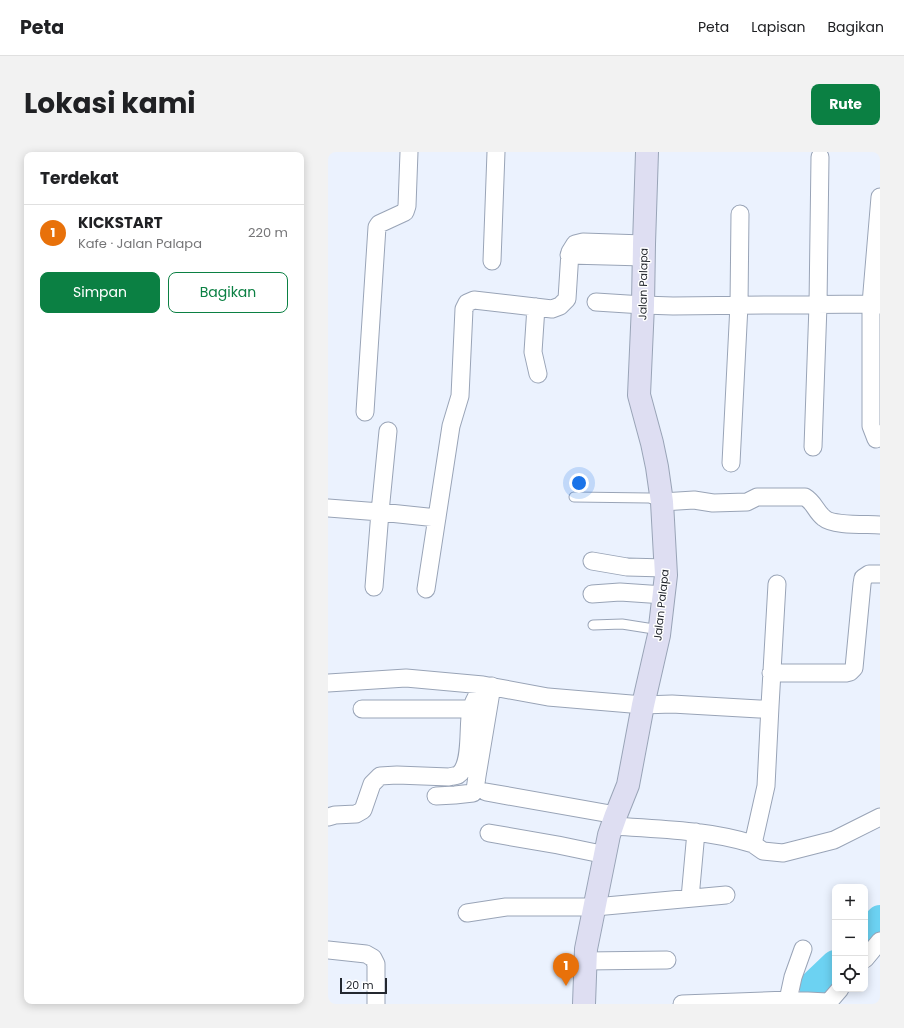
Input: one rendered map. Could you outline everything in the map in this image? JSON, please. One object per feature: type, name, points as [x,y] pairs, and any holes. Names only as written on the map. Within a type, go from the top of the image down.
[{"type":"street","points":[[365,412],[377,227],[378,224],[405,212],[407,206],[409,152]]},
{"type":"street","points":[[492,261],[496,152]]},
{"type":"street","name":"Jalan Palapa","points":[[584,1004],[586,950],[610,835],[614,820],[628,785],[643,705],[660,630],[666,576],[662,502],[652,443],[639,395],[647,152]]},
{"type":"street","points":[[813,447],[818,305],[820,157]]},
{"type":"street","points":[[876,439],[871,426],[880,197]]},
{"type":"street","points":[[731,463],[739,305],[740,214]]},
{"type":"street","points":[[426,590],[452,426],[460,396],[464,309],[467,303],[474,300],[552,309],[560,306],[566,299],[569,255],[644,250]]},
{"type":"street","points":[[596,302],[643,305],[876,304]]},
{"type":"street","points":[[536,308],[533,352],[538,374]]},
{"type":"street","points":[[374,587],[388,431]]},
{"type":"street","points":[[662,502],[694,500],[713,503],[747,502],[757,497],[805,497],[811,500],[819,514],[825,520],[836,523],[880,524]]},
{"type":"street","points":[[328,508],[437,518]]},
{"type":"street","points":[[592,561],[627,567],[665,568]]},
{"type":"street","points":[[771,673],[850,672],[854,668],[863,578],[869,574],[880,574]]},
{"type":"street","points":[[753,844],[766,786],[777,584]]},
{"type":"street","points":[[592,594],[620,592],[664,595]]},
{"type":"street","points":[[328,683],[406,678],[488,685],[548,697],[643,705],[672,704],[759,709],[765,709],[770,706]]},
{"type":"street","points":[[328,817],[335,815],[356,814],[363,810],[372,784],[380,776],[397,774],[436,777],[456,776],[464,768],[468,756],[471,709],[488,685]]},
{"type":"street","points":[[436,796],[473,793],[475,790],[488,685]]},
{"type":"street","points":[[362,709],[471,709]]},
{"type":"street","points":[[486,792],[614,820],[741,840],[753,844],[763,851],[783,853],[834,840],[880,817]]},
{"type":"street","points":[[690,898],[696,832]]},
{"type":"street","points":[[490,833],[606,855]]},
{"type":"street","points":[[467,913],[506,907],[595,907],[726,895]]},
{"type":"street","points":[[868,956],[880,941]]},
{"type":"street","points":[[328,950],[366,954],[373,958],[376,964],[376,1004]]},
{"type":"street","points":[[792,1000],[793,977],[803,950]]},
{"type":"street","points":[[585,961],[667,960]]},
{"type":"street","points":[[682,1004],[792,1000],[828,1003],[837,992]]},
{"type":"lane","points":[[574,497],[649,498],[662,502]]},
{"type":"lane","points":[[593,625],[622,624],[660,630]]},
{"type":"waterway","points":[[868,931],[880,919]]},
{"type":"waterway","points":[[814,1004],[814,984],[832,967]]},
{"type":"place","name":"KICKSTART","points":[[566,986]]}]
